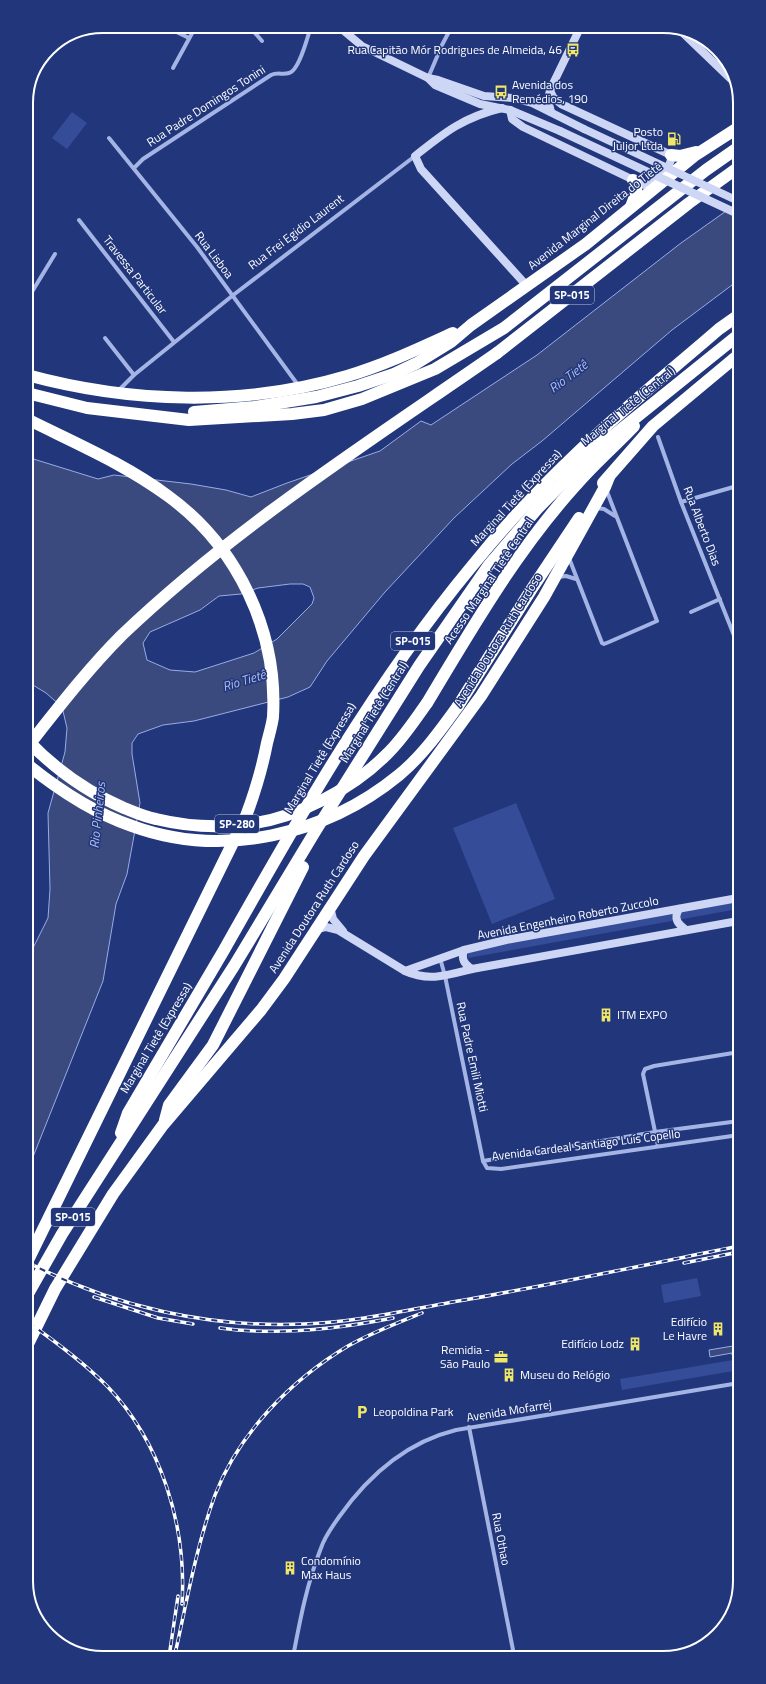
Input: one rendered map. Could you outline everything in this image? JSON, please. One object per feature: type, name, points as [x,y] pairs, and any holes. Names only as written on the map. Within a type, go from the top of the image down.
[{"type":"highway","name":"Avenida Marginal Direita do Tietê","points":[[471,325],[586,244],[703,150],[733,131]]},
{"type":"highway","points":[[671,155],[680,156],[703,150]]},
{"type":"highway","points":[[33,394],[87,408],[189,420],[292,414],[324,410],[375,394],[435,369],[504,328],[701,174],[733,151]]},
{"type":"highway","name":"SP-015","points":[[33,740],[88,672],[121,637],[194,570],[244,531],[338,463],[497,353],[689,203],[733,172]]},
{"type":"highway","points":[[631,207],[637,188],[636,184],[632,180]]},
{"type":"highway","name":"Marginal Tietê (Expressa)","points":[[33,1285],[62,1234],[119,1144],[122,1127],[128,1113],[279,853],[375,695],[414,639],[473,565],[516,515],[569,460],[618,415],[733,318]]},
{"type":"highway","points":[[151,415],[287,403],[358,386],[394,374],[417,363],[451,342],[471,325]]},
{"type":"highway","points":[[33,376],[115,393],[154,397],[225,397],[263,393],[346,377],[384,364],[471,325]]},
{"type":"highway","name":"Marginal Tietê (Central)","points":[[119,1144],[234,966],[320,823],[419,666],[489,566],[513,536],[569,475],[593,452],[644,409],[733,338]]},
{"type":"highway","points":[[33,769],[63,791],[108,816],[131,826],[183,839],[226,841],[254,840],[281,835],[329,819],[346,810],[379,790],[399,774],[423,751],[458,706],[531,590],[597,490],[607,482],[653,426],[733,359]]},
{"type":"highway","name":"Acesso Marginal Tietê Central","points":[[33,746],[62,773],[86,789],[138,814],[154,819],[186,824],[250,824],[281,817],[320,801],[344,788],[385,756],[399,741],[427,703],[487,605],[539,530],[576,485],[634,427],[644,409]]},
{"type":"highway","points":[[33,422],[140,476],[195,517],[234,566],[249,594],[267,643],[273,690],[273,718],[263,766],[246,816],[33,1251]]},
{"type":"highway","name":"Avenida Doutora Ruth Cardoso","points":[[33,1335],[44,1309],[84,1239],[113,1194],[163,1125],[261,1010],[382,831],[460,727],[526,626],[607,482]]},
{"type":"highway","points":[[163,1125],[169,1105],[213,1045],[275,920],[320,834],[380,743],[381,728]]},
{"type":"street","points":[[179,33],[189,38]]},
{"type":"street","points":[[173,68],[192,33]]},
{"type":"street","points":[[255,33],[262,41]]},
{"type":"street","name":"Rua Padre Domingos Tonini","points":[[134,168],[143,159],[271,75],[294,71],[308,33]]},
{"type":"street","points":[[346,33],[362,46],[428,78],[484,96],[522,100],[551,112],[733,199]]},
{"type":"street","points":[[428,78],[448,33]]},
{"type":"street","points":[[551,112],[548,100],[550,90],[578,33]]},
{"type":"street","points":[[688,38],[727,76]]},
{"type":"street","points":[[428,78],[435,86],[480,104],[506,109],[560,131],[733,212]]},
{"type":"street","points":[[506,109],[512,119],[523,127],[644,185],[653,183],[669,166],[672,159],[671,155],[561,104],[553,96],[550,90]]},
{"type":"street","name":"Rua Frei Egidio Laurent","points":[[115,393],[134,375],[232,296],[457,124],[480,113],[506,109]]},
{"type":"street","name":"Rua Lisboa","points":[[109,138],[196,247],[299,387]]},
{"type":"street","points":[[415,156],[421,169],[527,286]]},
{"type":"street","name":"Travessa Particular","points":[[79,220],[174,342]]},
{"type":"street","points":[[33,290],[56,254]]},
{"type":"street","points":[[105,338],[134,375]]},
{"type":"street","name":"Rua Alberto Dias","points":[[658,437],[733,633]]},
{"type":"street","points":[[568,553],[576,579],[601,641],[604,644],[654,623],[657,620],[615,516],[607,482]]},
{"type":"street","points":[[682,502],[733,487]]},
{"type":"street","points":[[592,510],[604,509],[615,516]]},
{"type":"street","points":[[553,580],[562,576],[576,579]]},
{"type":"street","points":[[691,612],[720,599]]},
{"type":"street","name":"Avenida Engenheiro Roberto Zuccolo","points":[[405,971],[464,950],[506,940],[733,899]]},
{"type":"street","points":[[330,907],[333,919],[348,935]]},
{"type":"street","points":[[679,909],[676,915],[676,920],[678,925],[686,930]]},
{"type":"street","points":[[315,930],[332,928],[348,935],[405,971],[425,978],[445,976],[472,969],[733,922]]},
{"type":"street","points":[[464,950],[462,959],[464,963],[472,969]]},
{"type":"street","name":"Rua Padre Emili Miotti","points":[[440,958],[483,1161]]},
{"type":"street","points":[[658,1146],[643,1074],[645,1069],[654,1066],[733,1053]]},
{"type":"street","name":"Avenida Cardeal Santiago Luís Copello","points":[[733,1122],[655,1132],[483,1161],[486,1167],[495,1170],[733,1136]]},
{"type":"street","name":"Avenida Mofarrej","points":[[294,1651],[307,1588],[321,1547],[351,1500],[368,1482],[398,1456],[418,1444],[443,1433],[733,1384]]},
{"type":"street","name":"Rua Othao","points":[[469,1428],[513,1651]]},
{"type":"shaded area","points":[[72,112],[87,123],[67,149],[52,138]]},
{"type":"shaded area","points":[[516,803],[555,899],[492,924],[453,828]]},
{"type":"shaded area","points":[[733,902],[733,910],[468,958],[467,950]]},
{"type":"shaded area","points":[[697,1278],[701,1296],[664,1303],[661,1285]]},
{"type":"shaded area","points":[[733,1360],[733,1371],[622,1390],[620,1379]]},
{"type":"water","points":[[733,206],[733,284],[672,330],[542,441],[512,464],[454,518],[385,592],[327,661],[310,687],[288,697],[194,721],[163,725],[138,734],[132,743],[132,754],[140,803],[127,874],[116,904],[103,981],[33,1157],[33,948],[48,918],[50,889],[48,813],[65,752],[67,728],[62,707],[46,693],[33,685],[33,459],[98,479],[114,475],[191,484],[226,490],[251,497],[380,451],[421,421],[431,425],[537,355],[681,243]],"holes":[[[290,584],[303,584],[310,587],[314,598],[312,604],[277,639],[254,653],[195,672],[170,670],[147,660],[143,643],[150,632],[200,610],[219,596],[241,594],[258,588]]]},
{"type":"water","points":[[733,1346],[733,1355],[732,1353],[710,1357],[709,1350]]},
{"type":"railway","points":[[33,1265],[94,1292],[163,1312],[233,1322],[304,1324],[346,1321],[388,1314],[733,1247]]},
{"type":"railway","points":[[684,1263],[733,1253]]},
{"type":"railway","points":[[94,1297],[158,1318],[193,1324]]},
{"type":"railway","points":[[176,1651],[202,1534],[215,1495],[225,1472],[238,1450],[269,1410],[287,1392],[327,1360],[348,1346],[384,1328],[422,1313]]},
{"type":"railway","points":[[220,1328],[264,1331],[307,1330],[393,1318]]},
{"type":"railway","points":[[33,1326],[69,1353],[107,1386],[126,1408],[156,1459],[167,1487],[175,1516],[180,1545],[182,1604]]},
{"type":"railway","points":[[170,1651],[178,1596]]},
{"type":"place","name":"Rua Capitão Mór Rodrigues de Almeida, 46","points":[[573,50]]},
{"type":"place","name":"Avenida dos Remédios, 190","points":[[501,92]]},
{"type":"place","name":"Posto Juljor Ltda","points":[[674,139]]},
{"type":"place","name":"ITM EXPO","points":[[606,1015]]},
{"type":"place","name":"Edifício Le Havre","points":[[718,1329]]},
{"type":"place","name":"Edifício Lodz","points":[[635,1344]]},
{"type":"place","name":"Remidia - São Paulo","points":[[501,1357]]},
{"type":"place","name":"Museu do Relógio","points":[[509,1375]]},
{"type":"place","name":"Leopoldina Park","points":[[362,1412]]},
{"type":"place","name":"Condomínio Max Haus","points":[[290,1568]]},
{"type":"water label","name":"Rio Tietê","points":[[568,376]]},
{"type":"water label","name":"Rio Tietê","points":[[244,680]]},
{"type":"water label","name":"Rio Pinheiros","points":[[97,815]]}]
